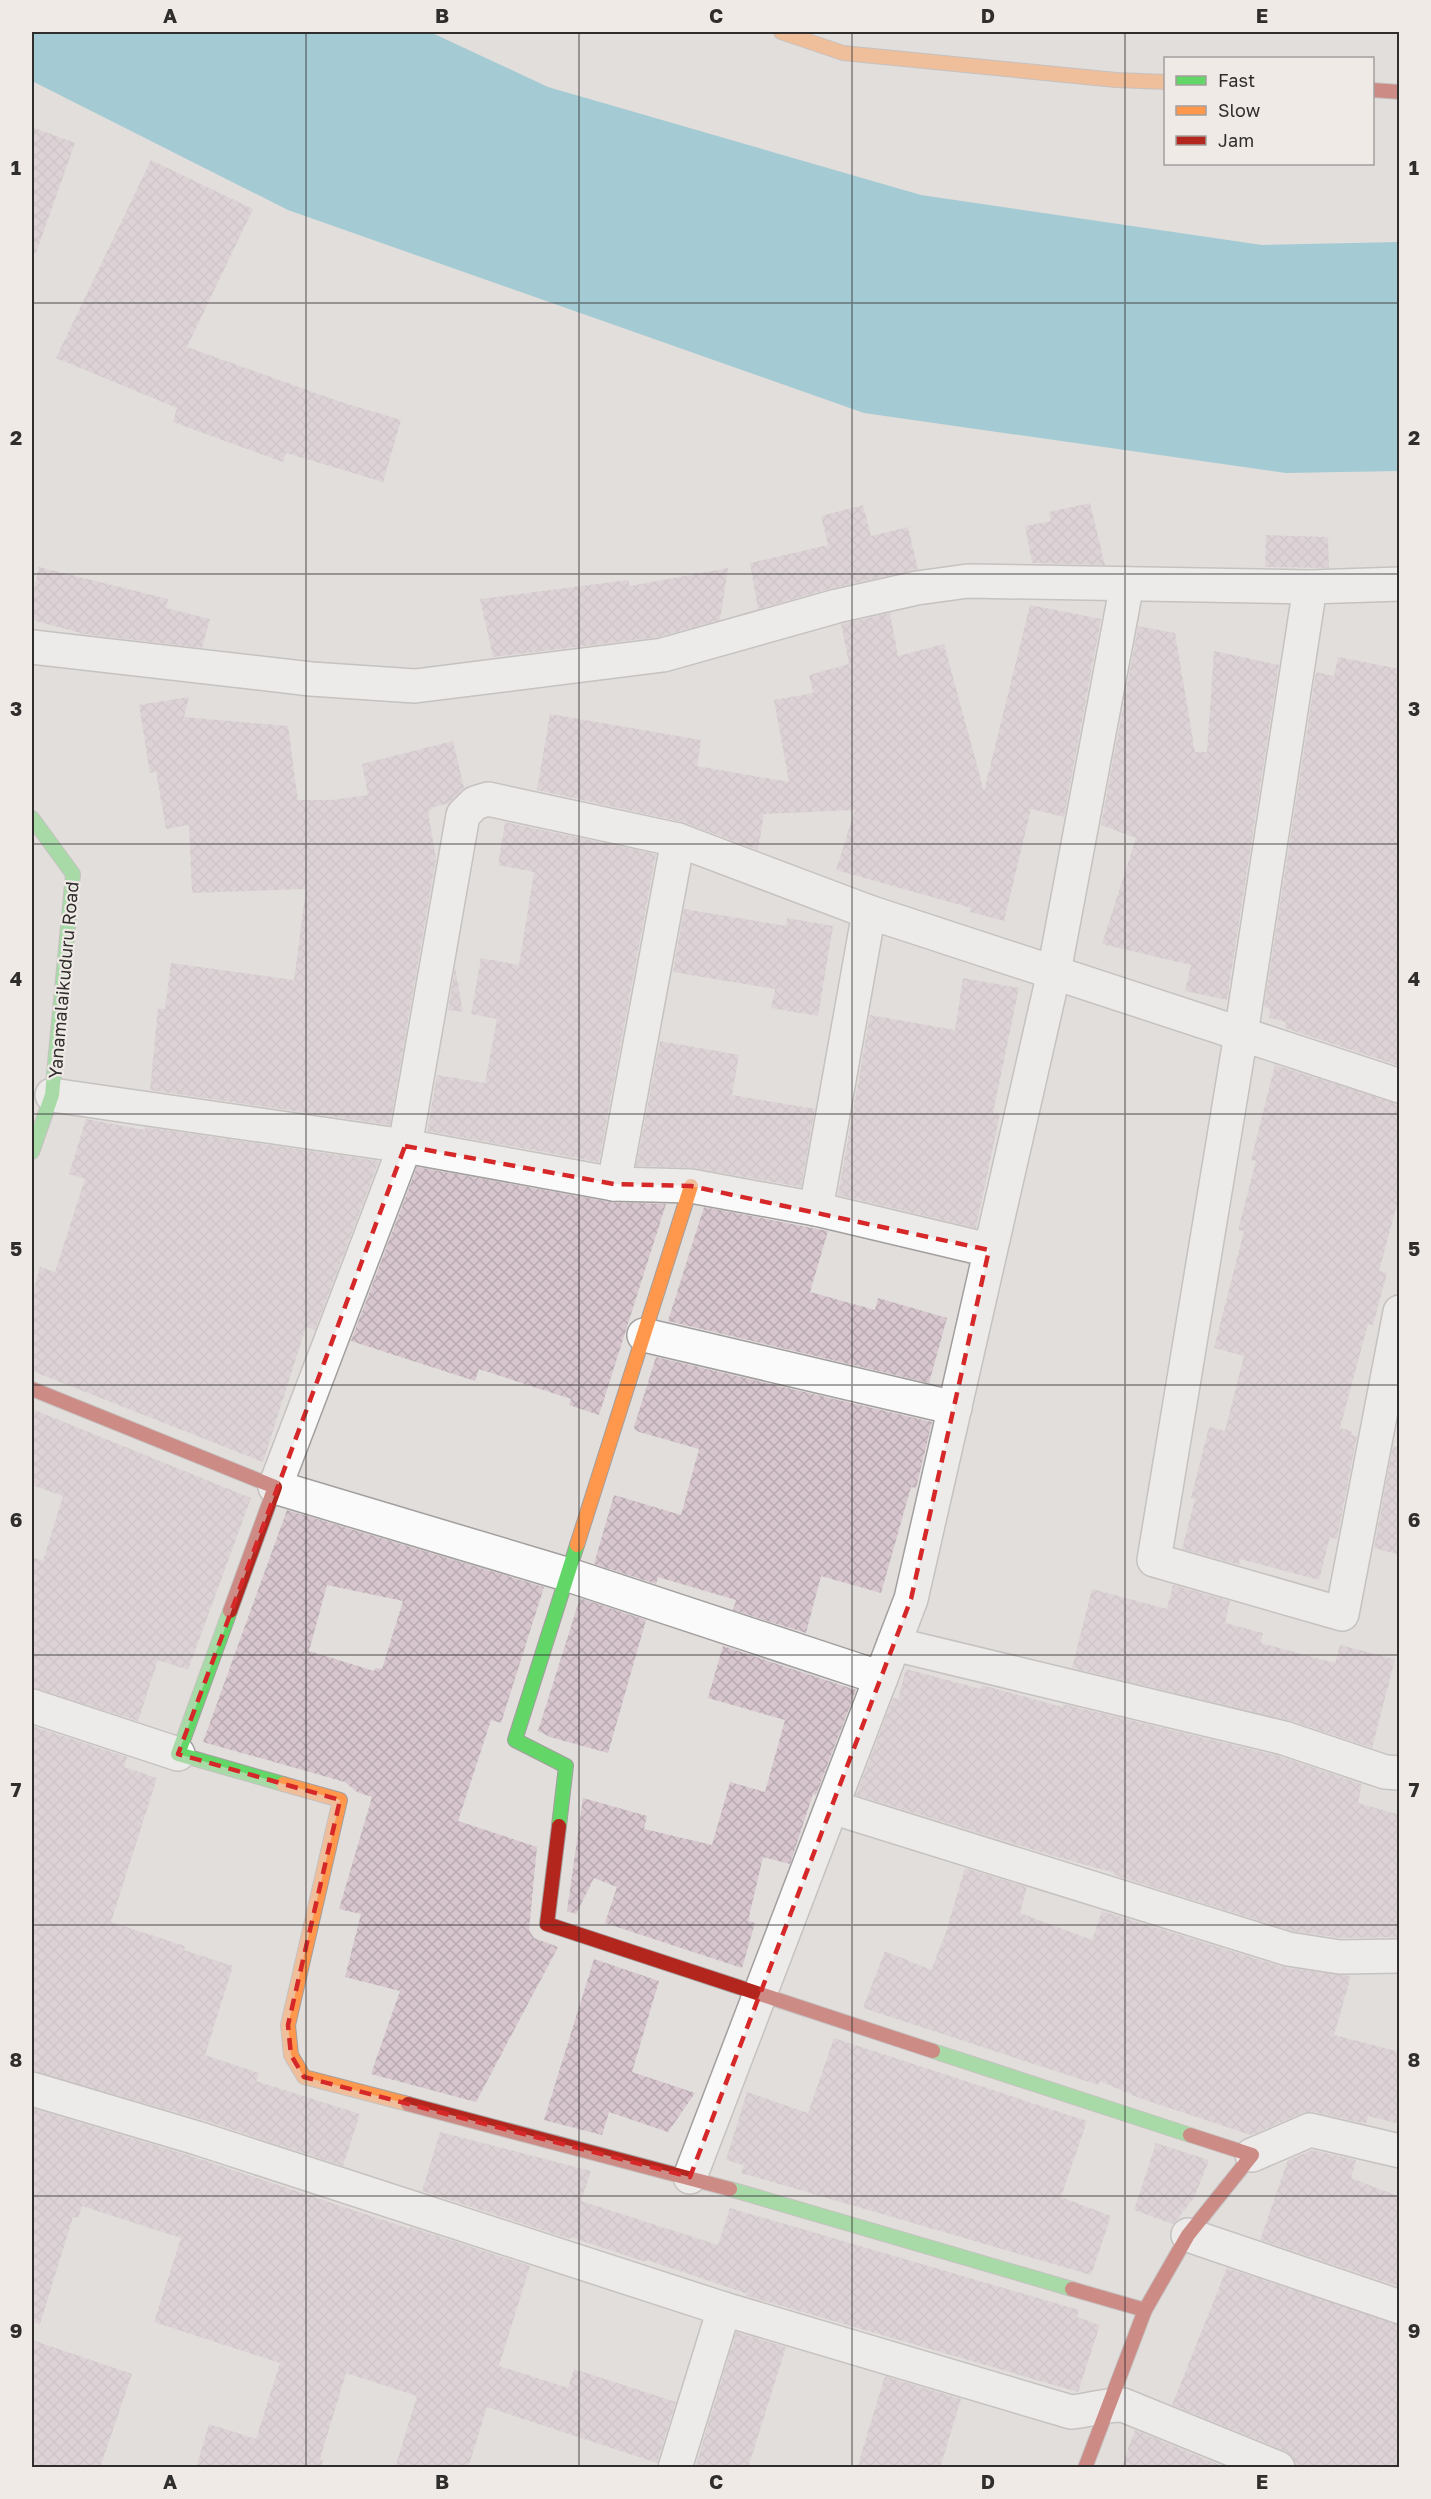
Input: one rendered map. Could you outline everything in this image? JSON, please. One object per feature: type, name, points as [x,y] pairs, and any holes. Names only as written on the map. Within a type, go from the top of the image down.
[{"type":"street","points":[[781,32],[843,53],[1116,80],[1164,82]]},
{"type":"street","points":[[1374,90],[1400,92]]},
{"type":"street","points":[[32,647],[311,679],[415,686],[663,656],[837,606],[917,588],[968,581],[1021,580],[1310,587],[1400,584]]},
{"type":"street","points":[[690,2177],[911,1599],[1054,972],[1127,584]]},
{"type":"street","points":[[1310,587],[1241,1034],[1154,1560],[1342,1614],[1400,1312]]},
{"type":"street","points":[[178,1754],[275,1486],[405,1146],[463,815],[475,803],[488,799],[678,840],[869,912],[1400,1086]]},
{"type":"street","name":"Yanamalaikuduru Road","points":[[32,818],[73,874],[52,1095],[32,1152]]},
{"type":"street","points":[[614,1184],[678,840]]},
{"type":"street","points":[[816,1209],[869,912]]},
{"type":"street","points":[[52,1095],[405,1146],[614,1184],[691,1186],[816,1209],[989,1250]]},
{"type":"street","points":[[691,1186],[515,1740],[566,1766],[547,1924],[1252,2155]]},
{"type":"street","points":[[644,1335],[955,1408]]},
{"type":"street","points":[[32,1389],[275,1486],[569,1575],[881,1678]]},
{"type":"street","points":[[894,1644],[1284,1738],[1385,1772],[1400,1773]]},
{"type":"street","points":[[32,1706],[178,1754],[340,1800],[288,2025],[291,2055],[304,2077],[690,2177],[1145,2310]]},
{"type":"street","points":[[832,1807],[1288,1949],[1340,1957],[1400,1956]]},
{"type":"street","points":[[32,2089],[197,2138],[724,2309],[1071,2412],[1091,2411],[1111,2404],[1123,2405],[1278,2468]]},
{"type":"street","points":[[1085,2468],[1145,2310],[1188,2235],[1252,2155],[1310,2130],[1400,2151]]},
{"type":"street","points":[[1188,2235],[1400,2307]]},
{"type":"street","points":[[675,2468],[724,2309]]},
{"type":"highlighted area","points":[[405,1146],[614,1184],[691,1186],[989,1250],[911,1599],[690,2177],[304,2077],[291,2055],[288,2025],[340,1800],[178,1754]]},
{"type":"water","points":[[32,32],[430,32],[548,87],[921,195],[1262,245],[1399,242],[1399,471],[1286,473],[864,413],[288,210],[32,81]]},
{"type":"building","points":[[32,127],[75,143],[36,253],[32,252]]},
{"type":"building","points":[[151,160],[253,209],[187,347],[341,402],[401,420],[383,482],[286,453],[283,462],[173,422],[177,408],[56,358]]},
{"type":"building","points":[[1090,503],[1105,565],[1032,563],[1025,526],[1051,521],[1049,512]]},
{"type":"building","points":[[863,505],[871,536],[908,527],[918,569],[833,588],[758,609],[750,563],[828,545],[821,516]]},
{"type":"building","points":[[1266,535],[1328,537],[1329,568],[1265,567]]},
{"type":"building","points":[[39,567],[168,599],[166,608],[210,619],[202,648],[84,634],[32,620],[32,599]]},
{"type":"building","points":[[728,568],[720,620],[659,637],[493,657],[480,599],[628,580],[630,586]]},
{"type":"building","points":[[1030,605],[1101,619],[1064,817],[1031,809],[1004,921],[970,912],[971,908],[836,870],[855,810],[764,814],[758,850],[682,822],[537,790],[550,714],[701,740],[697,766],[789,782],[774,700],[813,693],[809,675],[849,664],[841,624],[890,613],[898,656],[944,644],[984,791]]},
{"type":"building","points":[[1138,626],[1175,633],[1195,752],[1207,752],[1214,651],[1279,665],[1227,1000],[1185,991],[1191,965],[1102,944],[1136,838],[1101,825]]},
{"type":"building","points":[[1338,657],[1400,669],[1400,1066],[1285,1028],[1286,1022],[1269,1018],[1270,1009],[1264,1007],[1316,672],[1334,676]]},
{"type":"building","points":[[189,697],[184,717],[288,726],[298,800],[331,800],[368,795],[362,764],[453,741],[464,788],[449,803],[428,811],[436,859],[390,1125],[150,1090],[158,1008],[165,1009],[171,963],[294,980],[306,889],[192,893],[189,825],[166,829],[156,771],[150,773],[139,705]]},
{"type":"building","points":[[505,822],[656,854],[599,1162],[427,1131],[437,1075],[485,1083],[497,1019],[471,1014],[481,958],[519,965],[534,872],[498,865]]},
{"type":"building","points":[[684,909],[786,926],[787,918],[833,926],[818,1016],[771,1008],[775,989],[673,972]]},
{"type":"building","points":[[455,968],[463,1012],[448,1010]]},
{"type":"building","points":[[963,978],[1019,988],[993,1113],[1000,1114],[976,1228],[838,1195],[870,1015],[955,1030]]},
{"type":"building","points":[[660,1041],[739,1055],[732,1095],[815,1109],[801,1187],[694,1168],[636,1166]]},
{"type":"building","points":[[1275,1065],[1400,1104],[1400,1193],[1379,1271],[1387,1273],[1373,1325],[1368,1324],[1340,1428],[1352,1431],[1351,1435],[1357,1436],[1337,1539],[1330,1537],[1319,1580],[1240,1559],[1239,1565],[1182,1549],[1195,1499],[1191,1498],[1209,1427],[1225,1431],[1244,1356],[1214,1348],[1244,1231],[1238,1230],[1256,1161],[1251,1160]]},
{"type":"building","points":[[86,1119],[145,1130],[145,1127],[379,1161],[315,1330],[306,1327],[263,1462],[32,1371],[32,1295],[40,1267],[55,1272],[85,1179],[69,1174]]},
{"type":"building","points":[[417,1167],[611,1202],[666,1204],[599,1415],[569,1405],[571,1399],[479,1369],[475,1381],[351,1341]]},
{"type":"building","points":[[704,1207],[828,1231],[810,1292],[875,1310],[878,1298],[947,1318],[929,1383],[668,1321]]},
{"type":"building","points":[[656,1357],[932,1422],[916,1488],[911,1487],[881,1593],[821,1576],[806,1633],[733,1610],[736,1600],[658,1577],[656,1584],[594,1564],[614,1495],[681,1515],[699,1449],[636,1431],[634,1427]]},
{"type":"building","points":[[32,1409],[251,1498],[188,1670],[158,1660],[138,1721],[32,1688],[32,1557],[43,1561],[63,1496],[32,1485]]},
{"type":"building","points":[[1393,1446],[1400,1447],[1400,1555],[1374,1548]]},
{"type":"building","points":[[287,1510],[544,1587],[501,1723],[491,1720],[458,1821],[537,1847],[529,1930],[534,1938],[558,1947],[476,2102],[371,2074],[400,1991],[345,1977],[361,1914],[339,1909],[372,1797],[357,1792],[345,1782],[203,1742]],"holes":[[[327,1585],[403,1601],[382,1669],[376,1668],[374,1671],[309,1651]]]},
{"type":"building","points":[[1173,1585],[1230,1601],[1225,1623],[1263,1633],[1261,1643],[1335,1663],[1340,1645],[1395,1659],[1372,1748],[1288,1720],[1072,1668],[1092,1589],[1167,1609]]},
{"type":"building","points":[[580,1598],[646,1620],[608,1753],[550,1737],[538,1731]]},
{"type":"building","points":[[723,1646],[856,1690],[816,1795],[813,1794],[790,1864],[763,1857],[748,1921],[755,1923],[742,1968],[605,1923],[617,1887],[594,1878],[576,1914],[567,1911],[583,1798],[647,1816],[644,1829],[712,1845],[730,1782],[765,1792],[785,1720],[708,1698]]},
{"type":"building","points":[[906,1669],[981,1689],[982,1685],[1062,1707],[1063,1704],[1279,1756],[1362,1784],[1358,1803],[1400,1815],[1400,1937],[1341,1938],[1292,1931],[1114,1875],[1115,1873],[856,1795],[893,1698],[898,1699]]},
{"type":"building","points":[[32,1726],[127,1757],[124,1767],[157,1778],[111,1922],[185,1946],[184,1950],[233,1966],[205,2055],[259,2073],[256,2081],[360,2114],[343,2166],[203,2120],[32,2071]]},
{"type":"building","points":[[965,1868],[1027,1887],[1020,1913],[1092,1940],[1102,1911],[1283,1967],[1351,1976],[1334,2035],[1400,2052],[1400,2124],[1368,2116],[1366,2124],[1314,2112],[1303,2113],[1251,2135],[1139,2098],[1100,2081],[1098,2085],[863,2008],[885,1951],[931,1970],[945,1935]]},
{"type":"building","points":[[594,1959],[659,1981],[632,2072],[695,2093],[668,2132],[609,2112],[602,2135],[544,2120]]},
{"type":"building","points":[[834,2038],[1087,2121],[1061,2197],[1111,2216],[1091,2275],[741,2173],[744,2165],[726,2160],[747,2092],[808,2113]]},
{"type":"building","points":[[32,2108],[191,2156],[410,2229],[410,2227],[530,2266],[499,2366],[568,2388],[574,2369],[676,2402],[657,2463],[487,2407],[468,2468],[395,2468],[417,2396],[346,2373],[320,2459],[323,2460],[321,2468],[196,2468],[209,2424],[256,2439],[280,2363],[154,2322],[181,2238],[82,2206],[78,2218],[73,2217],[40,2324],[32,2322]]},
{"type":"building","points":[[440,2132],[591,2171],[581,2201],[718,2245],[730,2208],[1079,2310],[1077,2317],[1100,2325],[1078,2392],[747,2296],[748,2294],[647,2260],[646,2262],[570,2237],[570,2239],[422,2191]]},
{"type":"building","points":[[1156,2143],[1209,2160],[1194,2198],[1173,2224],[1134,2210]]},
{"type":"building","points":[[1312,2150],[1356,2160],[1351,2178],[1400,2197],[1400,2287],[1260,2240],[1288,2160]]},
{"type":"building","points":[[1227,2268],[1400,2325],[1400,2468],[1296,2468],[1293,2457],[1285,2451],[1172,2405]]},
{"type":"building","points":[[736,2332],[786,2347],[748,2468],[695,2468]]},
{"type":"building","points":[[32,2340],[132,2374],[100,2468],[32,2468]]},
{"type":"building","points":[[885,2376],[961,2399],[940,2468],[857,2468]]},
{"type":"building","points":[[1135,2430],[1227,2468],[1121,2468]]},
{"type":"traffic: fast","points":[[32,818],[73,874],[52,1095],[32,1152]]},
{"type":"traffic: fast","points":[[559,1826],[566,1766],[515,1740],[577,1545]]},
{"type":"traffic: fast","points":[[230,1611],[178,1754],[283,1784]]},
{"type":"traffic: fast","points":[[933,2051],[1190,2135]]},
{"type":"traffic: fast","points":[[730,2189],[1072,2289]]},
{"type":"traffic: slow","points":[[781,32],[843,53],[1116,80],[1164,82]]},
{"type":"traffic: slow","points":[[577,1545],[691,1186]]},
{"type":"traffic: slow","points":[[283,1784],[340,1800],[288,2025],[291,2055],[304,2077],[408,2104]]},
{"type":"traffic: jam","points":[[1374,90],[1400,92]]},
{"type":"traffic: jam","points":[[32,1389],[275,1487],[230,1611]]},
{"type":"traffic: jam","points":[[559,1826],[547,1924],[933,2051]]},
{"type":"traffic: jam","points":[[408,2104],[730,2189]]},
{"type":"traffic: jam","points":[[1085,2468],[1145,2310],[1188,2235],[1252,2155],[1190,2135]]},
{"type":"traffic: jam","points":[[1072,2289],[1145,2310]]}]
